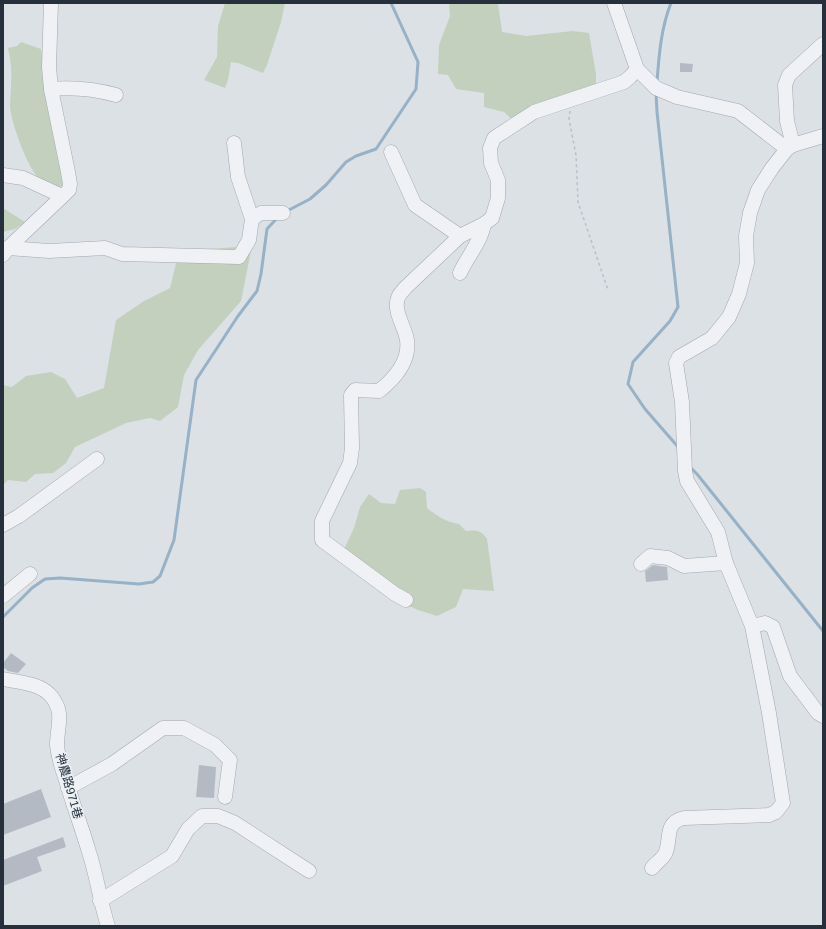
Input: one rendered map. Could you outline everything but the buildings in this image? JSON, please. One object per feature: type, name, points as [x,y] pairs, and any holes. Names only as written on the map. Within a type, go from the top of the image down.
[{"type":"street","points":[[6,251],[69,190],[70,184],[68,172],[51,89],[49,67],[51,3]]},
{"type":"street","points":[[614,3],[637,69],[656,88],[677,97],[738,111],[790,147]]},
{"type":"street","points":[[790,147],[785,85],[789,75],[823,44]]},
{"type":"street","points":[[406,600],[395,594],[322,540],[322,522],[350,463],[352,448],[350,395],[355,390],[379,391],[392,380],[396,374],[405,355],[407,341],[397,306],[398,297],[405,288],[460,236],[484,224],[492,218],[498,198],[498,180],[491,163],[490,148],[494,138],[534,112],[624,82],[637,69]]},
{"type":"street","points":[[51,89],[66,88],[99,90],[116,95]]},
{"type":"street","points":[[652,868],[665,854],[671,826],[677,820],[684,818],[769,815],[776,812],[783,803],[769,713],[752,626],[726,563],[718,532],[687,481],[685,471],[682,402],[676,363],[679,356],[712,338],[729,317],[739,294],[747,263],[746,236],[750,213],[758,190],[772,168],[790,147],[823,136]]},
{"type":"street","points":[[6,251],[49,251],[105,248],[122,254],[239,258],[248,240],[252,219],[238,177],[234,143]]},
{"type":"street","points":[[391,152],[415,205],[460,236]]},
{"type":"street","points":[[3,175],[24,178],[62,196]]},
{"type":"street","points":[[252,219],[261,213],[283,212]]},
{"type":"street","points":[[460,273],[482,234],[484,224]]},
{"type":"street","points":[[3,525],[19,516],[97,459]]},
{"type":"street","points":[[641,564],[650,556],[668,558],[684,566],[726,563]]},
{"type":"street","points":[[3,596],[30,574]]},
{"type":"street","points":[[752,626],[765,623],[773,627],[790,676],[818,713],[823,716]]},
{"type":"street","name":"神農路971巷","points":[[3,679],[35,686],[50,694],[55,702],[59,714],[60,727],[58,745],[60,762],[90,853],[100,901],[108,926]]},
{"type":"street","points":[[68,788],[112,764],[163,728],[184,728],[215,745],[230,760],[225,797]]},
{"type":"street","points":[[100,901],[172,856],[188,829],[202,816],[218,816],[235,823],[309,871]]},
{"type":"path","points":[[570,111],[569,119],[576,155],[578,202],[608,290]]},
{"type":"green space","points":[[225,3],[285,3],[281,22],[263,73],[238,63],[231,62],[225,88],[204,80],[217,57],[218,26]]},
{"type":"green space","points":[[449,3],[498,3],[502,32],[526,36],[573,31],[589,33],[596,74],[596,86],[516,123],[504,112],[484,107],[484,93],[456,89],[448,75],[438,74],[439,45],[450,16]]},
{"type":"green space","points":[[21,42],[41,49],[63,186],[61,187],[47,185],[37,177],[26,158],[11,115],[11,71],[8,48],[17,46]]},
{"type":"green space","points":[[3,208],[25,222],[15,229],[3,232]]},
{"type":"green space","points":[[252,246],[241,301],[198,350],[184,375],[178,407],[160,421],[150,418],[126,423],[75,447],[66,463],[53,473],[35,474],[26,482],[8,480],[3,485],[3,385],[12,387],[26,376],[51,372],[65,379],[77,398],[104,388],[116,320],[144,301],[170,288],[179,251]]},
{"type":"green space","points":[[420,488],[426,492],[427,508],[431,511],[446,520],[459,524],[466,531],[480,532],[485,536],[487,539],[494,591],[463,589],[456,607],[437,616],[418,610],[391,598],[341,556],[354,528],[360,507],[369,494],[381,503],[395,504],[400,490]]},
{"type":"waterway","points":[[287,211],[310,199],[326,185],[346,162],[356,156],[376,149],[416,89],[418,62],[391,3]]},
{"type":"waterway","points":[[657,82],[663,32],[671,3]]},
{"type":"waterway","points":[[656,93],[678,307],[670,321],[633,362],[628,384],[645,409],[679,448]]},
{"type":"waterway","points":[[3,617],[32,588],[45,579],[60,578],[139,584],[153,582],[160,576],[174,540],[196,380],[238,316],[257,291],[261,274],[267,229],[278,217]]},
{"type":"waterway","points":[[690,467],[823,631]]}]
